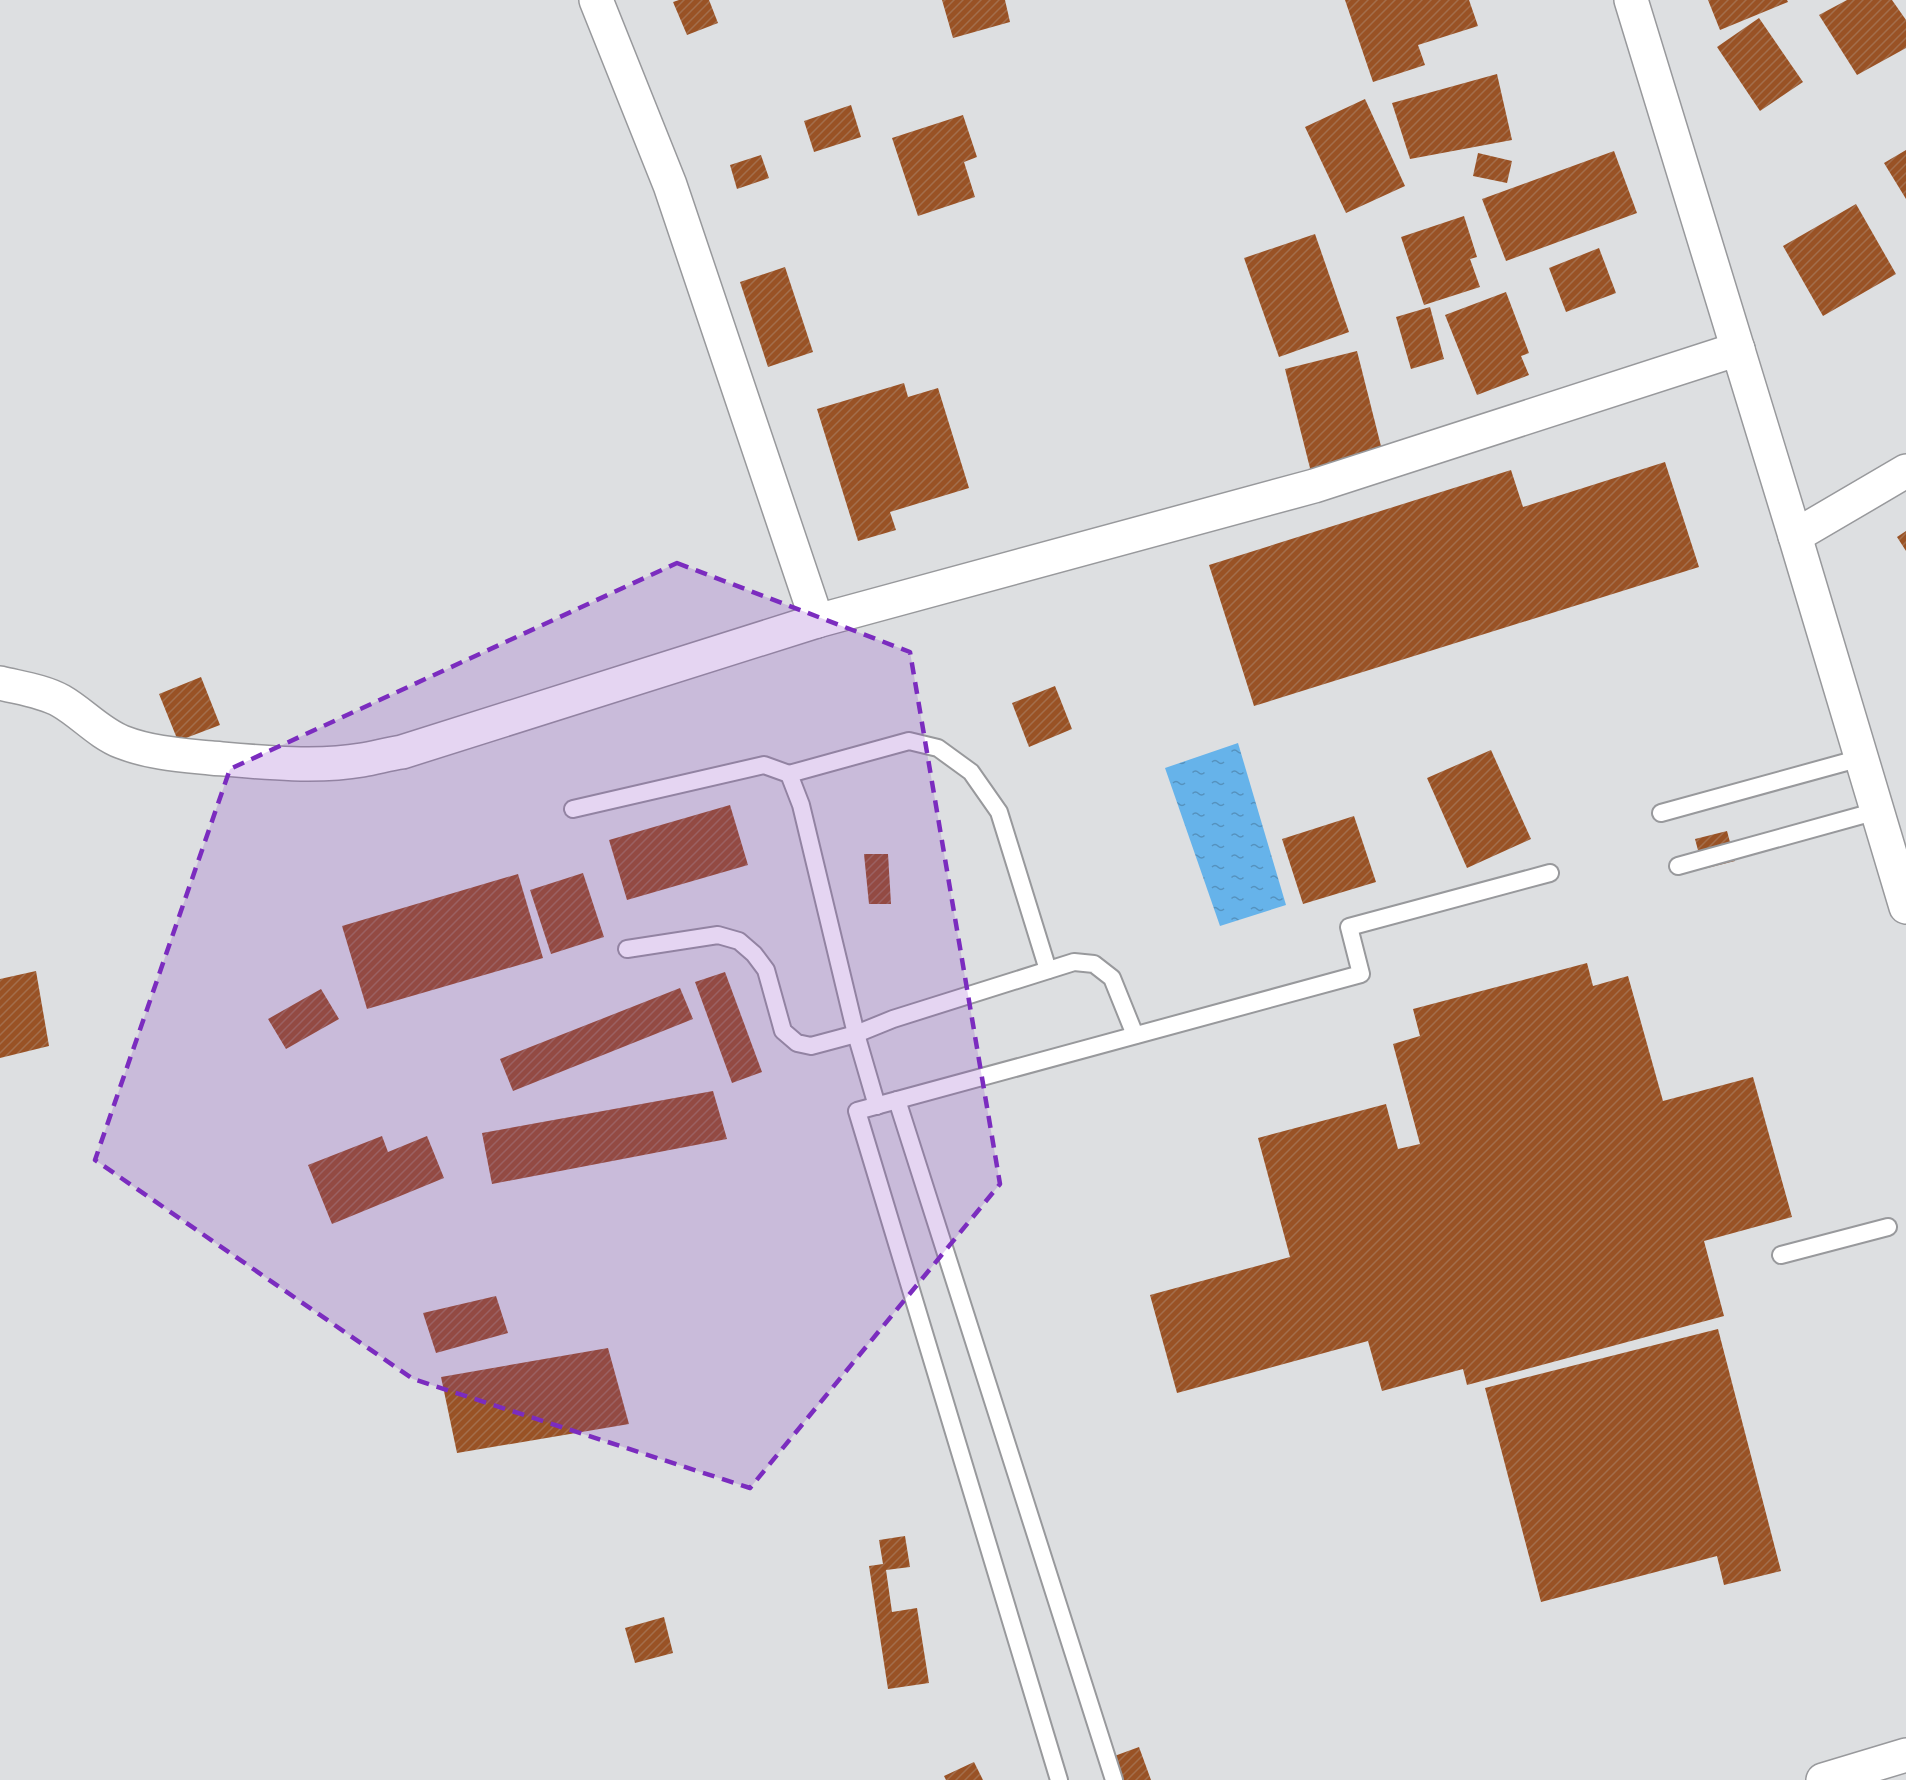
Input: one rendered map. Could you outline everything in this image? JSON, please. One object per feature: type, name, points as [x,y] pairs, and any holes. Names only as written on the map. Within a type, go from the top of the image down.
[{"type":"street","points":[[596,0],[670,185],[817,621]]},
{"type":"street","points":[[1631,0],[1861,758],[1892,817],[1906,907]]},
{"type":"street","points":[[0,683],[58,700],[120,741],[146,749],[238,760],[318,764],[350,762],[402,752],[817,621],[1314,486],[1738,349]]},
{"type":"street","points":[[1795,536],[1906,471]]},
{"type":"street","points":[[1837,1778],[1906,1755]]},
{"type":"lane","points":[[573,809],[764,765],[789,774],[909,741],[938,748],[971,772],[999,812],[1048,970]]},
{"type":"lane","points":[[1661,813],[1861,758]]},
{"type":"lane","points":[[789,774],[801,805],[856,1034],[878,1106]]},
{"type":"lane","points":[[1678,866],[1892,817]]},
{"type":"lane","points":[[1059,1780],[857,1111],[1361,975],[1349,927],[1550,873]]},
{"type":"lane","points":[[627,949],[718,935],[739,941],[754,954],[765,970],[783,1031],[797,1043],[811,1046],[856,1034],[893,1019],[1074,962],[1094,964],[1112,978],[1134,1035]]},
{"type":"lane","points":[[897,1100],[1114,1780]]},
{"type":"lane","points":[[1781,1255],[1888,1227]]},
{"type":"highlighted area","points":[[677,563],[910,652],[1000,1184],[750,1488],[413,1379],[95,1160],[230,769]]},
{"type":"water","points":[[1238,743],[1286,905],[1220,926],[1165,768]]},
{"type":"building","points":[[709,0],[718,23],[687,35],[673,2]]},
{"type":"building","points":[[942,0],[1005,0],[1010,22],[953,38]]},
{"type":"building","points":[[1345,0],[1469,0],[1478,26],[1418,45],[1425,65],[1373,82]]},
{"type":"building","points":[[1708,0],[1787,0],[1788,2],[1720,30]]},
{"type":"building","points":[[1847,0],[1892,0],[1906,20],[1906,48],[1857,75],[1819,15]]},
{"type":"building","points":[[1759,18],[1803,82],[1760,111],[1717,47]]},
{"type":"building","points":[[1497,74],[1512,140],[1410,159],[1392,103]]},
{"type":"building","points":[[1365,99],[1405,186],[1346,213],[1305,127]]},
{"type":"building","points":[[851,105],[861,137],[814,152],[804,121]]},
{"type":"building","points":[[963,115],[977,157],[964,162],[975,197],[918,216],[892,138]]},
{"type":"building","points":[[1906,150],[1906,199],[1884,163]]},
{"type":"building","points":[[1614,151],[1637,213],[1506,261],[1482,199]]},
{"type":"building","points":[[1478,153],[1512,161],[1507,183],[1473,176]]},
{"type":"building","points":[[761,155],[769,178],[737,189],[730,165]]},
{"type":"building","points":[[1856,204],[1896,274],[1823,316],[1783,246]]},
{"type":"building","points":[[1464,216],[1477,257],[1470,259],[1480,287],[1424,305],[1401,237]]},
{"type":"building","points":[[1315,234],[1349,332],[1279,357],[1244,258]]},
{"type":"building","points":[[1599,248],[1616,293],[1566,312],[1549,268]]},
{"type":"building","points":[[785,267],[813,352],[768,367],[740,282]]},
{"type":"building","points":[[1506,292],[1529,353],[1521,356],[1529,375],[1477,395],[1445,315]]},
{"type":"building","points":[[1430,307],[1444,359],[1411,369],[1396,317]]},
{"type":"building","points":[[1357,351],[1384,458],[1312,476],[1285,369]]},
{"type":"building","points":[[904,383],[908,397],[938,388],[969,488],[890,512],[896,530],[858,541],[817,409]]},
{"type":"building","points":[[1665,462],[1699,567],[1254,706],[1209,565],[1511,470],[1523,507]]},
{"type":"building","points":[[1906,531],[1906,551],[1897,537]]},
{"type":"building","points":[[201,677],[220,725],[178,741],[159,694]]},
{"type":"building","points":[[1055,686],[1072,729],[1029,747],[1012,703]]},
{"type":"building","points":[[1491,750],[1531,839],[1467,868],[1427,778]]},
{"type":"building","points":[[730,805],[748,865],[627,900],[609,840]]},
{"type":"building","points":[[1354,816],[1376,882],[1303,904],[1282,839]]},
{"type":"building","points":[[1727,831],[1735,861],[1703,869],[1695,839]]},
{"type":"building","points":[[864,854],[888,854],[891,904],[869,904]]},
{"type":"building","points":[[583,873],[604,937],[551,954],[530,890]]},
{"type":"building","points":[[518,874],[543,958],[367,1009],[342,926]]},
{"type":"building","points":[[1587,963],[1593,986],[1628,976],[1663,1101],[1753,1077],[1792,1217],[1704,1241],[1724,1316],[1467,1385],[1463,1369],[1382,1391],[1368,1341],[1177,1393],[1150,1295],[1290,1257],[1258,1138],[1386,1104],[1398,1149],[1420,1144],[1393,1044],[1420,1036],[1413,1009]]},
{"type":"building","points":[[36,971],[49,1046],[0,1058],[0,979]]},
{"type":"building","points":[[725,972],[762,1072],[732,1083],[695,982]]},
{"type":"building","points":[[680,988],[693,1019],[513,1091],[500,1059]]},
{"type":"building","points":[[321,989],[339,1019],[286,1049],[268,1019]]},
{"type":"building","points":[[713,1091],[727,1139],[492,1184],[482,1133]]},
{"type":"building","points":[[382,1136],[388,1152],[427,1136],[444,1178],[332,1224],[308,1165]]},
{"type":"building","points":[[496,1296],[508,1333],[436,1353],[423,1313]]},
{"type":"building","points":[[1718,1329],[1781,1571],[1724,1585],[1717,1556],[1541,1602],[1485,1388]]},
{"type":"building","points":[[608,1348],[629,1424],[457,1453],[441,1377]]},
{"type":"building","points":[[905,1536],[910,1567],[886,1570],[892,1612],[917,1608],[929,1683],[888,1689],[869,1566],[883,1564],[879,1540]]},
{"type":"building","points":[[664,1617],[673,1653],[635,1663],[625,1628]]},
{"type":"building","points":[[1139,1747],[1151,1780],[1117,1780],[1109,1758]]},
{"type":"building","points":[[974,1762],[983,1780],[946,1780],[944,1776]]}]
